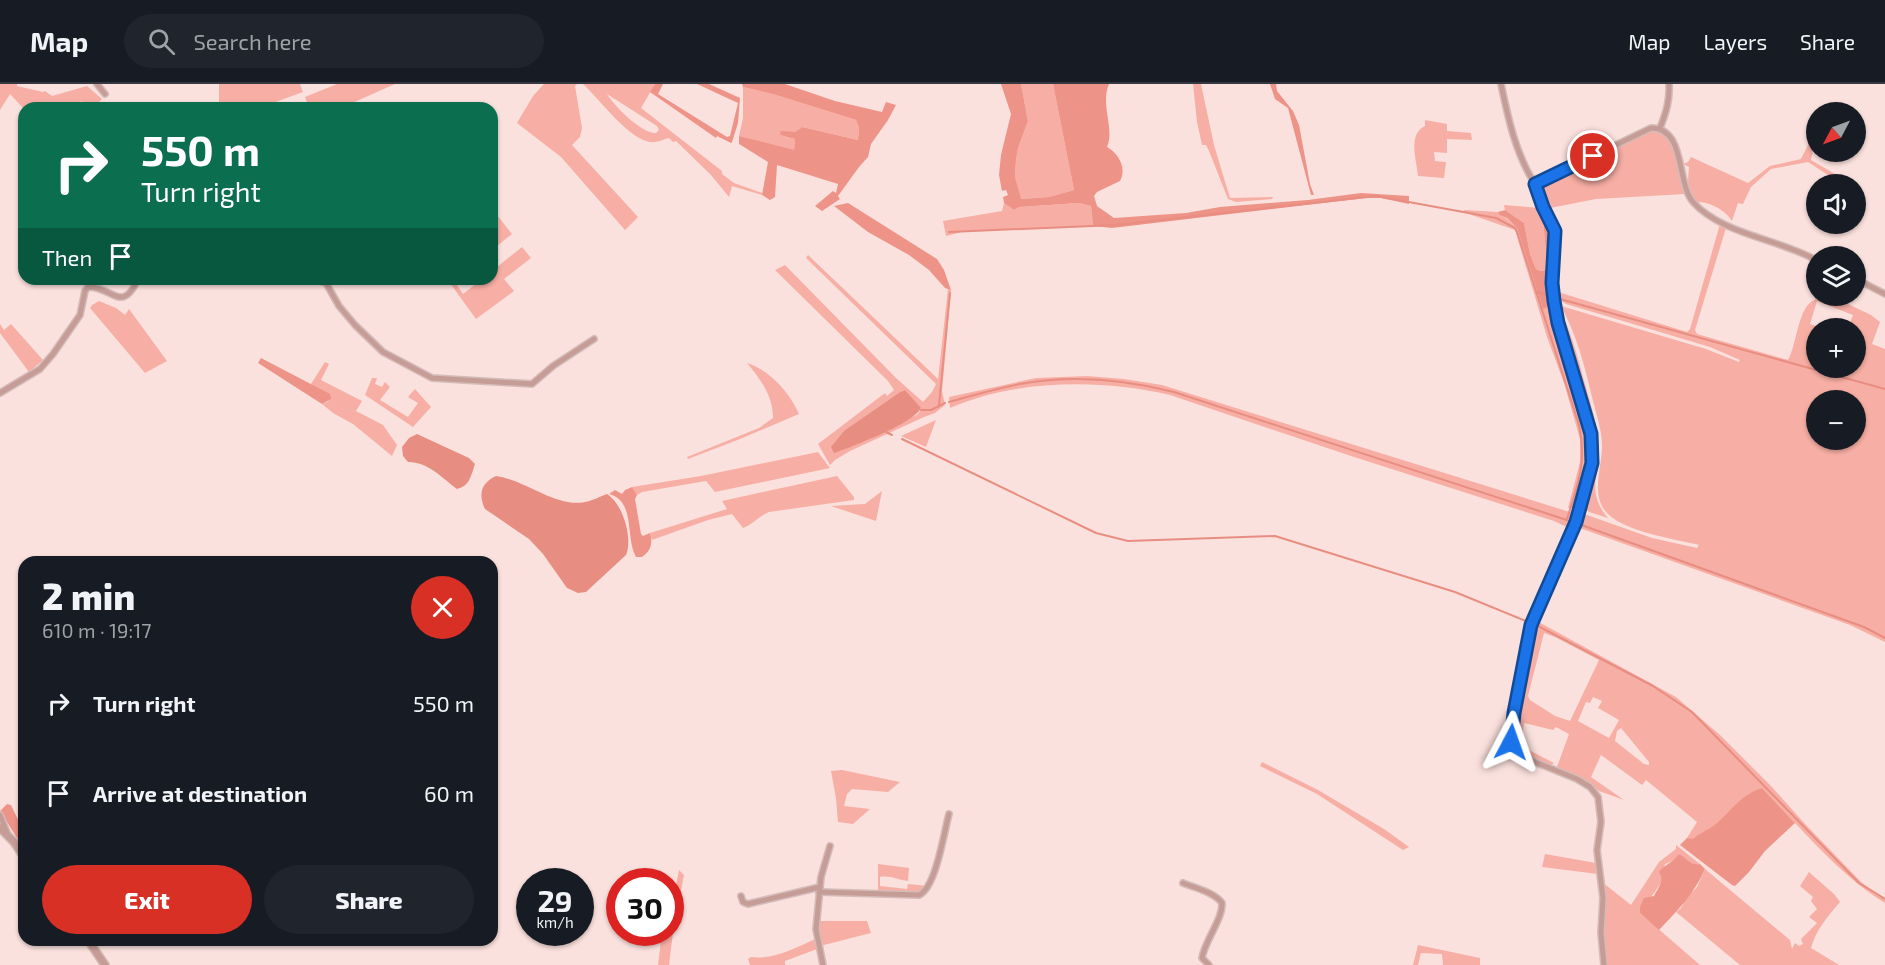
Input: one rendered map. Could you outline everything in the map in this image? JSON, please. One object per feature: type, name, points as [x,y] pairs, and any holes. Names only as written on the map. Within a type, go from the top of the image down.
[{"type":"street","points":[[97,84],[105,94]]},
{"type":"street","points":[[1501,84],[1517,146],[1555,231],[1552,283],[1554,301],[1558,323],[1591,434],[1592,463],[1576,522],[1531,625],[1514,713],[1511,742],[1523,755],[1577,779],[1590,787],[1598,797],[1601,822],[1597,850],[1603,898],[1601,933],[1604,965]]},
{"type":"street","points":[[1660,128],[1668,103],[1669,84]]},
{"type":"street","points":[[1535,184],[1651,128],[1660,128],[1674,143],[1688,194],[1693,202],[1721,223],[1785,245],[1806,255]]},
{"type":"street","points":[[1866,284],[1885,294]]},
{"type":"street","points":[[0,393],[40,369],[53,354],[80,315],[88,287],[93,286],[117,298],[131,294],[135,285]]},
{"type":"street","points":[[327,285],[339,306],[383,352],[432,378],[532,384],[594,339]]},
{"type":"street","points":[[741,896],[743,902],[748,904],[819,890],[919,895],[925,893],[935,868],[949,814]]},
{"type":"street","points":[[0,815],[9,836],[18,849]]},
{"type":"street","points":[[0,828],[9,836]]},
{"type":"street","points":[[823,965],[816,929],[821,877],[831,846]]},
{"type":"street","points":[[1183,883],[1215,896],[1222,903],[1221,914],[1202,958],[1209,965]]},
{"type":"street","points":[[92,946],[105,965]]},
{"type":"shaded area","points":[[0,84],[17,84],[17,86],[45,91],[52,96],[87,86],[102,99],[99,102],[18,103],[10,94],[0,110]]},
{"type":"shaded area","points":[[219,84],[300,84],[303,92],[276,102],[219,102]]},
{"type":"shaded area","points":[[337,84],[395,84],[354,102],[307,102],[305,97]]},
{"type":"shaded area","points":[[544,84],[577,84],[575,86],[582,128],[580,137],[572,145],[638,217],[625,230],[561,157],[517,123],[533,96]]},
{"type":"shaded area","points":[[583,84],[655,84],[641,108],[722,171],[722,174],[734,183],[762,193],[762,195],[732,186],[729,197],[711,175],[676,141],[673,142],[669,138],[657,142],[646,141],[636,136],[626,129]],"holes":[[[607,94],[657,126],[659,130],[656,133],[643,129],[622,112]]]},
{"type":"shaded area","points":[[655,84],[663,84],[658,94],[727,137],[730,136],[738,103],[697,84],[709,84],[740,98],[738,123],[732,142],[717,136],[716,138],[650,92]]},
{"type":"shaded area","points":[[742,84],[785,84],[835,101],[882,112],[886,102],[896,105],[871,144],[868,157],[838,196],[840,199],[822,211],[815,206],[833,191],[836,193],[838,184],[777,165],[775,197],[770,200],[762,195],[768,162],[739,144],[739,136],[794,150],[795,139],[780,135],[781,131],[795,132],[802,127],[858,140],[859,128],[856,120],[743,87]]},
{"type":"shaded area","points":[[1001,84],[1021,84],[1028,121],[1016,160],[1015,177],[1021,199],[1049,197],[1074,190],[1053,84],[1109,84],[1106,100],[1109,133],[1107,147],[1118,157],[1123,171],[1120,181],[1097,192],[1094,196],[1097,206],[1114,218],[1186,213],[1220,207],[1361,193],[1409,196],[1409,204],[1381,198],[1366,198],[1112,228],[1093,226],[1091,206],[1079,203],[1019,207],[1014,210],[1004,203],[1003,197],[1008,195],[1006,190],[1002,191],[999,175],[1001,155],[1011,114]]},
{"type":"shaded area","points":[[1021,84],[1053,84],[1074,190],[1049,197],[1020,199],[1015,177],[1016,160],[1028,121]]},
{"type":"shaded area","points":[[1193,84],[1201,84],[1214,145],[1230,198],[1273,197],[1272,199],[1236,202],[1228,199],[1209,151],[1206,145],[1202,145]]},
{"type":"shaded area","points":[[1270,84],[1276,84],[1277,91],[1293,111],[1299,125],[1314,195],[1311,195],[1288,108],[1275,99]]},
{"type":"shaded area","points":[[743,87],[856,120],[859,128],[858,140],[802,127],[795,132],[780,135],[795,139],[794,151],[739,136],[743,118]]},
{"type":"shaded area","points":[[1425,120],[1447,124],[1447,131],[1471,133],[1472,140],[1447,139],[1447,153],[1434,152],[1435,161],[1446,162],[1444,178],[1418,176],[1415,142],[1419,130],[1425,126]]},
{"type":"shaded area","points":[[1653,129],[1666,134],[1672,145],[1685,194],[1596,199],[1550,208],[1539,191],[1541,185]]},
{"type":"shaded area","points":[[1806,149],[1806,162],[1808,162],[1771,169],[1751,187],[1743,204],[1738,203],[1732,221],[1726,213],[1716,207],[1696,202],[1688,185],[1689,167],[1683,164],[1691,157],[1748,183],[1770,166],[1801,159]]},
{"type":"shaded area","points":[[1808,162],[1814,162],[1835,174],[1827,174]]},
{"type":"shaded area","points":[[848,203],[937,259],[944,270],[951,290],[945,288],[929,270],[909,255],[868,232],[834,206]]},
{"type":"shaded area","points":[[1004,203],[1014,210],[1019,207],[1079,203],[1091,206],[1093,226],[966,231],[946,236],[943,221],[1002,211]]},
{"type":"shaded area","points":[[1504,205],[1540,208],[1545,213],[1546,218],[1543,219],[1547,264],[1545,270],[1536,269],[1530,254],[1524,223],[1505,210]]},
{"type":"shaded area","points":[[1464,210],[1498,212],[1517,228],[1543,308],[1552,304],[1553,315],[1589,434],[1590,463],[1577,508],[1568,508],[1580,462],[1580,439],[1515,230],[1463,212]]},
{"type":"shaded area","points":[[1505,210],[1524,223],[1530,254],[1536,269],[1541,271],[1545,270],[1547,264],[1543,219],[1546,218],[1552,248],[1552,304],[1543,309],[1517,228],[1507,218],[1499,215],[1498,212]]},
{"type":"shaded area","points":[[498,216],[512,234],[498,245]]},
{"type":"shaded area","points":[[1720,224],[1726,228],[1695,330],[1697,334],[1788,360],[1805,309],[1807,306],[1815,306],[1812,318],[1806,318],[1806,378],[1866,378],[1866,318],[1852,318],[1853,315],[1830,306],[1852,306],[1880,322],[1872,344],[1885,349],[1885,642],[1850,625],[1577,527],[1582,516],[1587,515],[1652,538],[1697,548],[1699,545],[1626,526],[1608,514],[1602,506],[1598,490],[1602,452],[1600,430],[1579,349],[1561,306],[1706,349],[1739,362],[1740,360],[1710,347],[1566,304],[1558,299],[1555,291],[1687,332],[1690,329]]},
{"type":"shaded area","points":[[522,247],[531,258],[504,279],[514,291],[476,319],[451,285],[457,285],[463,294],[474,285],[498,285],[498,266]]},
{"type":"shaded area","points":[[808,255],[938,379],[948,289],[951,290],[942,391],[945,405],[935,413],[850,451],[830,465],[818,444],[885,393],[887,396],[894,390],[888,381],[775,270],[785,265],[896,378],[923,402],[936,384],[806,258]],"holes":[[[905,390],[921,409],[918,414],[868,440],[834,453],[845,430],[900,392]]]},
{"type":"shaded area","points":[[99,301],[116,308],[125,315],[129,309],[167,361],[145,373],[90,308]]},
{"type":"shaded area","points":[[1555,302],[1573,342],[1594,418],[1599,450],[1595,489],[1601,508],[1608,518],[1589,512],[1583,507],[1594,436]]},
{"type":"shaded area","points":[[0,324],[4,330],[11,324],[43,360],[29,372],[0,333]]},
{"type":"shaded area","points":[[261,358],[330,394],[331,399],[322,404],[258,363]]},
{"type":"shaded area","points":[[325,362],[329,364],[321,380],[362,401],[356,411],[383,425],[397,445],[392,456],[353,424],[322,404],[329,401],[311,384]]},
{"type":"shaded area","points":[[747,363],[764,371],[778,383],[799,414],[688,459],[687,457],[759,428],[773,418],[768,395]]},
{"type":"shaded area","points":[[1087,376],[1162,385],[1573,513],[1576,517],[1571,529],[1554,521],[1170,395],[1143,390],[1087,384],[1030,387],[976,398],[950,408],[949,397],[1036,378]]},
{"type":"shaded area","points":[[372,378],[377,378],[375,384],[382,387],[385,382],[390,387],[380,400],[408,417],[418,403],[408,397],[415,389],[431,407],[413,427],[365,395]]},
{"type":"shaded area","points":[[905,390],[921,408],[916,414],[882,434],[834,453],[831,447],[845,430]]},
{"type":"shaded area","points":[[936,420],[926,447],[901,436]]},
{"type":"shaded area","points":[[417,434],[469,458],[475,464],[465,485],[457,489],[428,467],[408,462],[403,456],[402,447],[409,438]]},
{"type":"shaded area","points":[[818,452],[830,468],[715,492],[706,481],[642,492],[637,495],[632,487],[701,476]]},
{"type":"shaded area","points":[[496,476],[574,503],[591,501],[607,494],[618,505],[625,522],[628,540],[626,555],[586,592],[578,593],[567,588],[543,554],[529,539],[485,509],[482,490],[487,482]]},
{"type":"shaded area","points":[[837,476],[854,500],[769,512],[743,528],[732,514],[652,540],[650,533],[727,509],[722,501]]},
{"type":"shaded area","points":[[632,487],[637,495],[635,499],[641,534],[643,536],[650,533],[651,537],[649,549],[642,557],[636,557],[633,549],[627,512],[623,504],[609,494],[615,490],[622,494]]},
{"type":"shaded area","points":[[882,491],[876,521],[831,506],[865,504]]},
{"type":"shaded area","points":[[1535,620],[1676,697],[1720,735],[1862,883],[1885,899],[1885,903],[1836,865],[1762,788],[1749,794],[1715,825],[1693,840],[1687,838],[1697,822],[1646,780],[1642,785],[1601,755],[1591,777],[1624,800],[1599,791],[1588,782],[1557,767],[1569,734],[1556,727],[1553,730],[1524,723],[1521,746],[1554,763],[1551,765],[1529,756],[1519,749],[1514,736],[1520,690]],"holes":[[[1544,633],[1599,660],[1570,721],[1555,716],[1530,700],[1528,696]],[[1593,697],[1602,701],[1598,708],[1619,720],[1609,738],[1578,721],[1586,702],[1590,703]],[[1621,728],[1649,762],[1649,765],[1644,764],[1615,741],[1617,731]]]},
{"type":"shaded area","points":[[1262,762],[1318,790],[1384,829],[1409,847],[1403,850],[1317,794],[1260,766]]},
{"type":"shaded area","points":[[842,770],[900,782],[888,792],[852,789],[847,794],[844,806],[870,809],[853,824],[838,822],[831,771]]},
{"type":"shaded area","points":[[1762,788],[1795,823],[1765,851],[1735,886],[1680,845],[1687,838],[1693,839],[1714,825],[1743,798]]},
{"type":"shaded area","points":[[7,804],[11,805],[18,820],[18,840],[0,811]]},
{"type":"shaded area","points":[[1676,845],[1700,864],[1690,863],[1683,857],[1665,864],[1661,883],[1640,913],[1700,965],[1605,965],[1602,882],[1631,905],[1659,862],[1676,849]]},
{"type":"shaded area","points":[[1545,854],[1596,863],[1598,874],[1542,867]]},
{"type":"shaded area","points":[[1678,855],[1692,863],[1700,864],[1705,869],[1691,894],[1659,930],[1640,913],[1640,907],[1644,898],[1654,896],[1659,887],[1661,875],[1659,872]]},
{"type":"shaded area","points":[[878,864],[909,868],[908,881],[880,877],[880,886],[907,889],[908,884],[928,886],[919,894],[878,891]]},
{"type":"shaded area","points":[[1705,869],[1790,940],[1792,949],[1795,943],[1799,946],[1803,944],[1801,939],[1817,923],[1809,917],[1817,909],[1811,901],[1813,897],[1800,886],[1809,872],[1840,902],[1819,929],[1811,948],[1839,965],[1740,965],[1676,912],[1697,887]]},
{"type":"shaded area","points":[[819,921],[867,921],[871,933],[820,946]]},
{"type":"shaded area","points":[[815,939],[817,949],[785,961],[785,965],[750,965],[748,959],[751,957],[776,955]]},
{"type":"shaded area","points":[[1418,945],[1480,958],[1480,965],[1443,965],[1442,954],[1421,953],[1418,965],[1413,965]]},
{"type":"shaded area","points":[[660,946],[671,946],[669,965],[658,965]]},
{"type":"waterway","points":[[949,232],[1116,225],[1376,196],[1496,218],[1515,228],[1517,232],[1579,425],[1582,462],[1567,519]]},
{"type":"waterway","points":[[1536,292],[1547,295]]},
{"type":"waterway","points":[[939,405],[950,293]]},
{"type":"waterway","points":[[1560,299],[1885,389]]},
{"type":"waterway","points":[[949,402],[1016,385],[1063,379],[1138,384],[1174,392],[1576,523],[1864,627],[1885,638]]},
{"type":"waterway","points":[[921,410],[931,410],[945,403]]},
{"type":"waterway","points":[[886,432],[892,435]]},
{"type":"waterway","points":[[902,439],[1096,533],[1128,541],[1275,536],[1455,592],[1526,621]]},
{"type":"waterway","points":[[1538,626],[1653,686],[1692,712],[1859,883],[1885,899]]},
{"type":"route","points":[[1511,742],[1514,713],[1531,625],[1576,522],[1592,463],[1591,434],[1558,323],[1554,301],[1552,283],[1555,231],[1535,184],[1593,156]]}]
